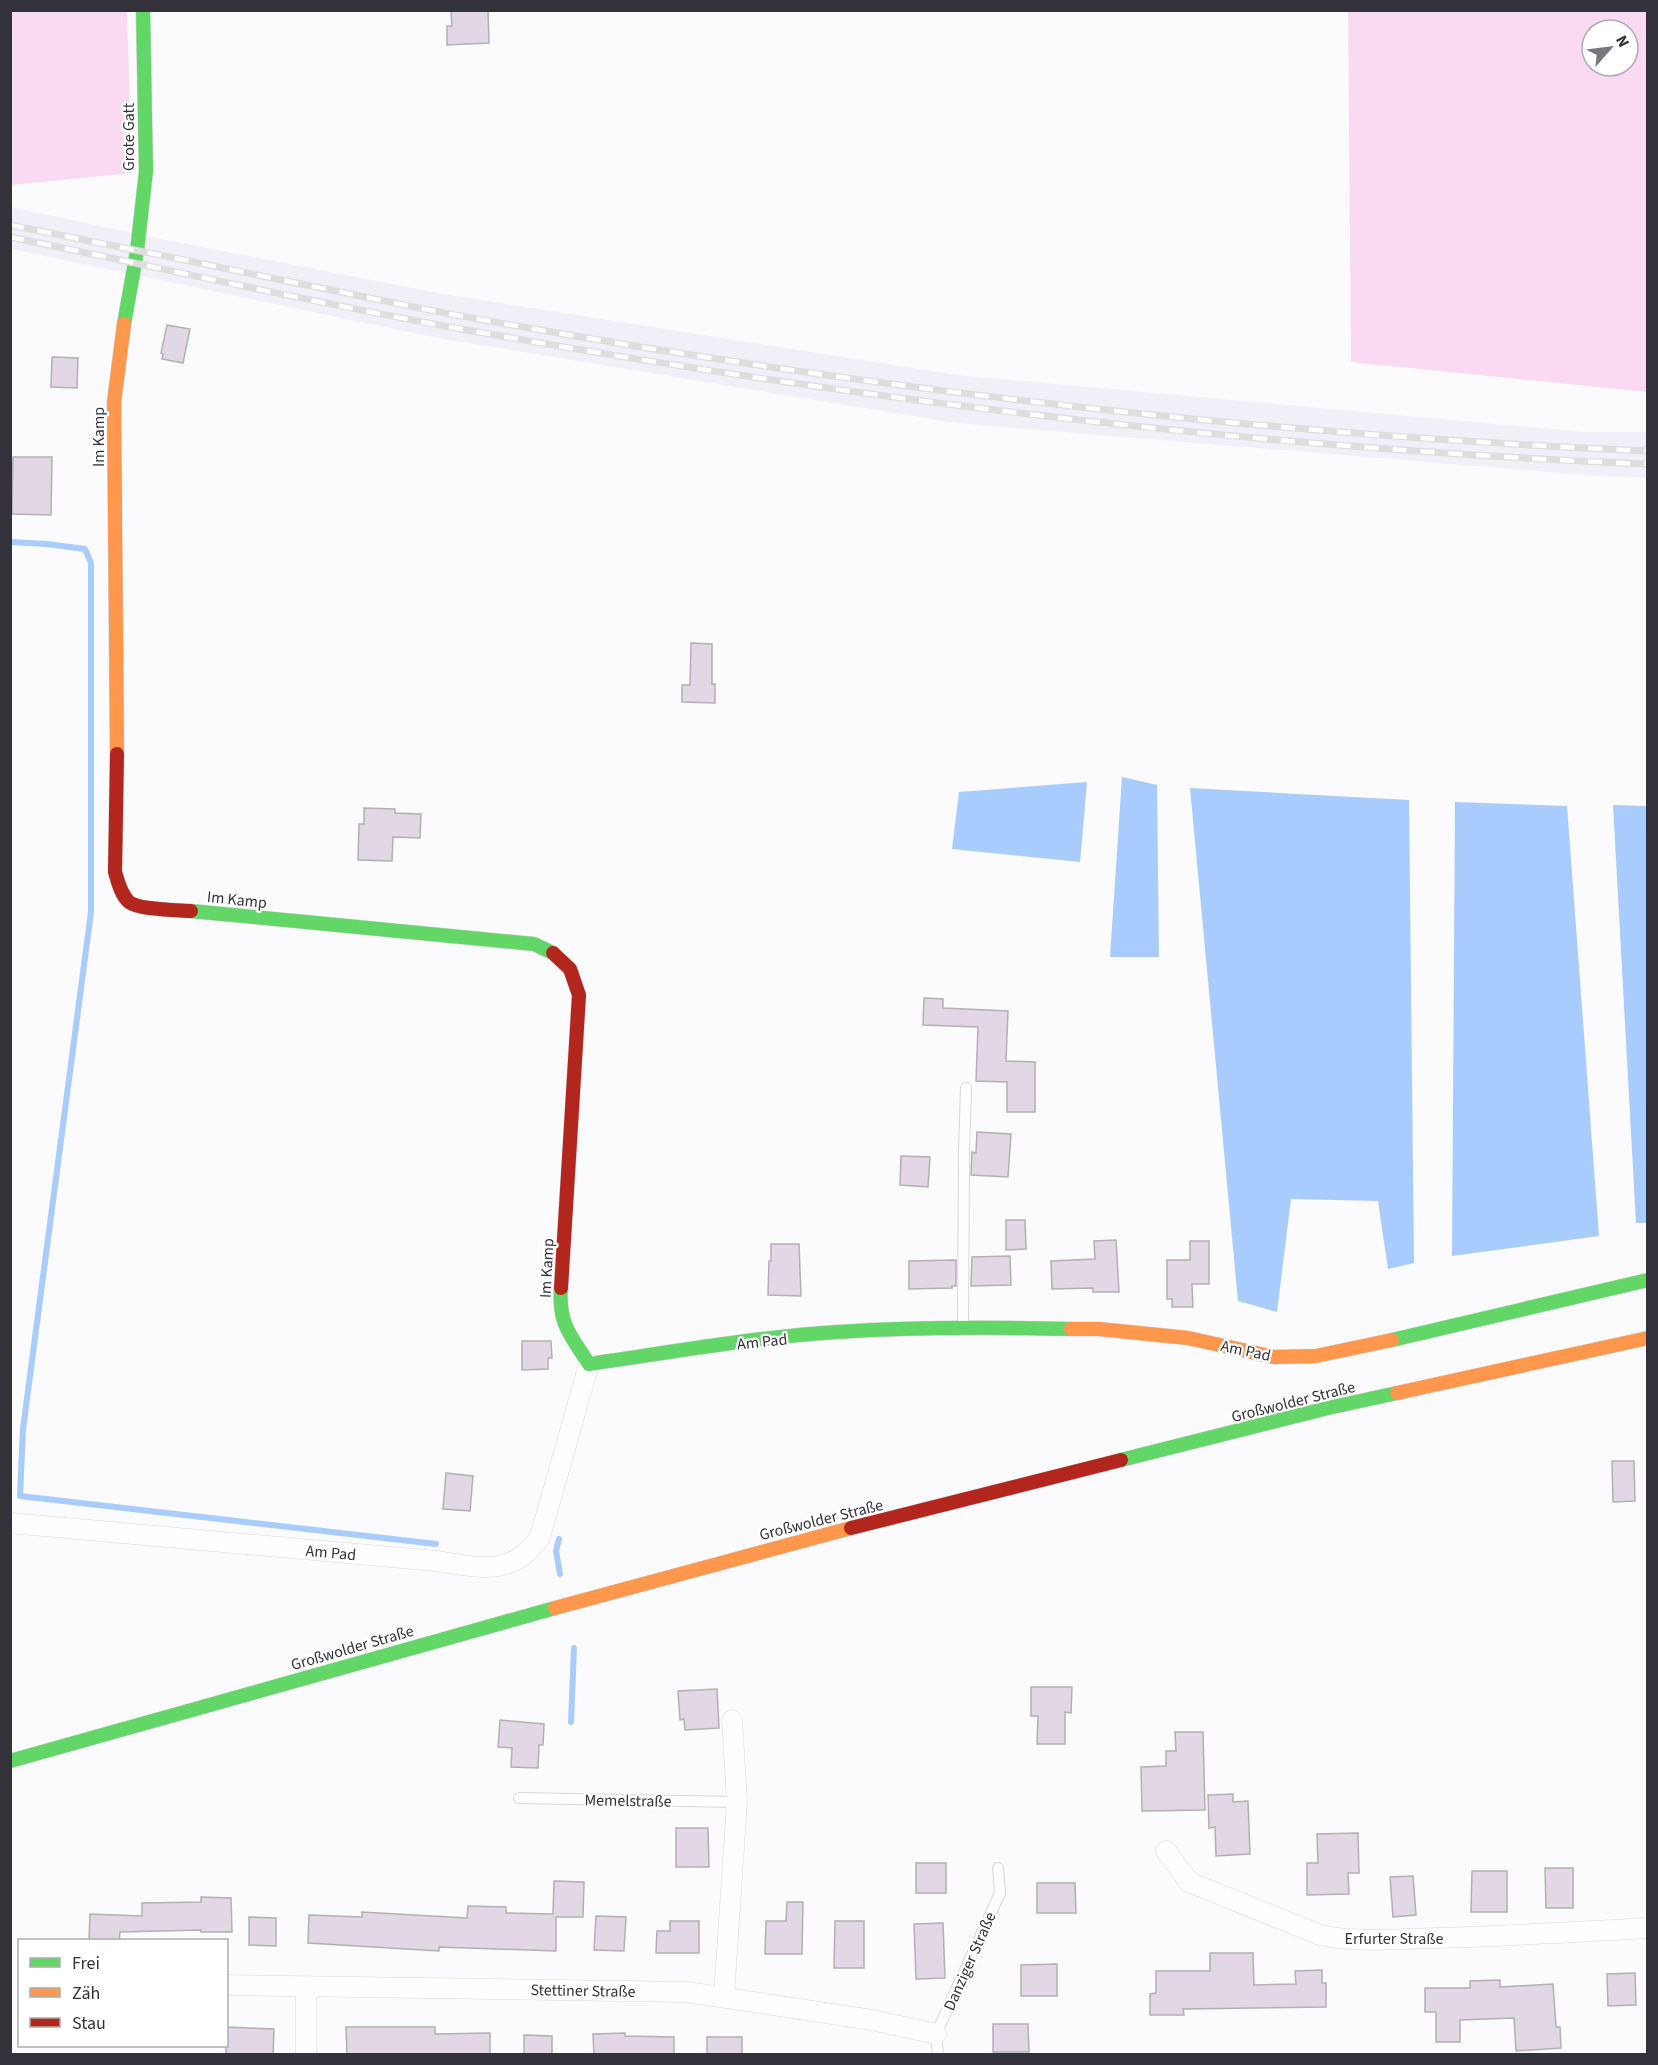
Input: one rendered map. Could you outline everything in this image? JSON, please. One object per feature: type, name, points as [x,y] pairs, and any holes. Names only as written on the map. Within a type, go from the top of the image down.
[{"type":"street","name":"Grote Gatt","points":[[135,263],[146,171],[143,10]]},
{"type":"street","name":"Im Kamp","points":[[135,263],[114,402],[117,732],[115,872],[120,889],[129,902],[139,906],[534,945],[560,956],[571,969],[577,982],[579,995],[560,1298],[564,1326],[589,1364]]},
{"type":"street","name":"Am Pad","points":[[10,1523],[436,1561],[486,1568],[500,1567],[516,1561],[531,1551],[540,1537],[589,1364],[714,1346],[837,1332],[963,1327],[1099,1329],[1188,1338],[1274,1357],[1316,1356],[1355,1349],[1647,1280]]},
{"type":"street","name":"Großwolder Straße","points":[[10,1761],[773,1548],[1328,1408],[1647,1338]]},
{"type":"street","points":[[724,1996],[736,1802],[732,1720]]},
{"type":"street","name":"Erfurter Straße","points":[[1166,1851],[1189,1882],[1335,1939],[1508,1936],[1647,1928]]},
{"type":"street","name":"Stettiner Straße","points":[[228,1985],[687,1992],[872,2020],[936,2034]]},
{"type":"street","points":[[306,1986],[306,2055]]},
{"type":"lane","points":[[963,1327],[966,1088]]},
{"type":"lane","name":"Memelstraße","points":[[519,1798],[736,1802]]},
{"type":"lane","name":"Danziger Straße","points":[[938,2055],[936,2034],[1000,1893],[998,1868]]},
{"type":"shaded area","points":[[11,11],[127,11],[132,173],[11,185]]},
{"type":"shaded area","points":[[1348,11],[1647,11],[1647,392],[1351,362]]},
{"type":"shaded area","points":[[11,207],[443,294],[957,375],[1584,432],[1647,432],[1647,478],[1584,475],[956,423],[438,338],[11,249]]},
{"type":"water","points":[[1122,777],[1157,785],[1159,957],[1110,957]]},
{"type":"water","points":[[1087,782],[1080,862],[952,849],[959,792]]},
{"type":"water","points":[[1190,788],[1409,800],[1414,1263],[1388,1269],[1378,1201],[1291,1199],[1277,1312],[1238,1301]]},
{"type":"water","points":[[1455,802],[1567,806],[1599,1236],[1452,1256]]},
{"type":"water","points":[[1613,805],[1647,806],[1647,1223],[1636,1223]]},
{"type":"building","points":[[488,10],[489,43],[447,45],[447,26],[452,26],[451,12]]},
{"type":"building","points":[[167,325],[190,329],[183,363],[162,359],[163,354],[161,353]]},
{"type":"building","points":[[52,357],[78,358],[77,388],[51,387]]},
{"type":"building","points":[[13,457],[52,457],[51,515],[12,514]]},
{"type":"building","points":[[691,643],[712,644],[712,684],[715,684],[715,703],[682,702],[682,685],[690,685]]},
{"type":"building","points":[[364,808],[395,809],[395,813],[421,814],[420,838],[393,837],[392,861],[358,860],[359,824],[364,824]]},
{"type":"building","points":[[924,998],[943,999],[943,1008],[1008,1011],[1006,1061],[1035,1062],[1035,1112],[1007,1112],[1007,1082],[976,1081],[978,1027],[923,1025]]},
{"type":"building","points":[[977,1132],[1011,1134],[1008,1177],[971,1175],[972,1152],[976,1153]]},
{"type":"building","points":[[901,1156],[930,1157],[928,1187],[900,1185]]},
{"type":"building","points":[[1006,1220],[1025,1220],[1026,1249],[1006,1250]]},
{"type":"building","points":[[1116,1240],[1119,1292],[1093,1292],[1093,1288],[1052,1289],[1051,1261],[1095,1259],[1094,1241]]},
{"type":"building","points":[[1190,1241],[1209,1241],[1209,1284],[1192,1284],[1193,1307],[1172,1307],[1172,1299],[1167,1299],[1167,1260],[1190,1260]]},
{"type":"building","points":[[771,1244],[799,1244],[801,1296],[768,1295]]},
{"type":"building","points":[[1010,1256],[1011,1285],[971,1286],[972,1257]]},
{"type":"building","points":[[956,1260],[956,1286],[909,1289],[909,1261]]},
{"type":"building","points":[[522,1341],[551,1341],[552,1358],[548,1358],[548,1369],[522,1370]]},
{"type":"building","points":[[1612,1461],[1634,1461],[1635,1501],[1613,1502]]},
{"type":"building","points":[[446,1473],[473,1476],[470,1511],[443,1509]]},
{"type":"building","points":[[1031,1687],[1072,1687],[1071,1713],[1065,1712],[1065,1744],[1037,1744],[1038,1716],[1031,1716]]},
{"type":"building","points":[[717,1689],[719,1728],[685,1730],[684,1719],[680,1720],[678,1691]]},
{"type":"building","points":[[500,1720],[544,1724],[543,1745],[539,1745],[538,1768],[511,1767],[512,1748],[498,1747]]},
{"type":"building","points":[[1175,1732],[1203,1732],[1205,1810],[1142,1811],[1141,1767],[1166,1766],[1166,1751],[1176,1751]]},
{"type":"building","points":[[1233,1794],[1233,1802],[1248,1801],[1250,1854],[1216,1856],[1215,1827],[1209,1828],[1208,1795]]},
{"type":"building","points":[[676,1828],[708,1828],[709,1867],[676,1867]]},
{"type":"building","points":[[1358,1833],[1359,1873],[1348,1873],[1349,1894],[1307,1895],[1307,1863],[1318,1863],[1317,1834]]},
{"type":"building","points":[[916,1863],[946,1863],[946,1893],[916,1893]]},
{"type":"building","points":[[1545,1868],[1573,1868],[1573,1908],[1546,1908]]},
{"type":"building","points":[[1472,1871],[1507,1871],[1507,1912],[1471,1912]]},
{"type":"building","points":[[1413,1876],[1416,1915],[1393,1917],[1390,1877]]},
{"type":"building","points":[[554,1881],[584,1882],[583,1917],[556,1917],[556,1951],[439,1947],[439,1951],[308,1943],[309,1915],[362,1917],[362,1912],[467,1918],[468,1906],[506,1907],[506,1913],[553,1914]]},
{"type":"building","points":[[1037,1883],[1075,1883],[1076,1913],[1037,1913]]},
{"type":"building","points":[[201,1897],[231,1898],[232,1932],[201,1932],[201,1930],[120,1932],[119,1939],[89,1939],[90,1914],[142,1916],[142,1903],[201,1902]]},
{"type":"building","points":[[787,1902],[803,1902],[802,1954],[765,1954],[766,1921],[786,1921]]},
{"type":"building","points":[[596,1916],[626,1917],[624,1951],[594,1950]]},
{"type":"building","points":[[249,1917],[276,1918],[276,1946],[249,1945]]},
{"type":"building","points":[[670,1921],[699,1921],[699,1953],[656,1953],[657,1931],[670,1931]]},
{"type":"building","points":[[835,1921],[864,1921],[864,1968],[834,1968]]},
{"type":"building","points":[[943,1923],[945,1978],[916,1979],[914,1924]]},
{"type":"building","points":[[1210,1953],[1253,1953],[1254,1985],[1296,1984],[1295,1971],[1322,1970],[1322,1983],[1326,1983],[1326,2007],[1183,2009],[1184,2015],[1150,2015],[1150,1994],[1156,1993],[1156,1971],[1210,1971]]},
{"type":"building","points":[[1057,1964],[1057,1996],[1021,1996],[1021,1965]]},
{"type":"building","points":[[1635,1973],[1636,2005],[1608,2006],[1607,1974]]},
{"type":"building","points":[[1500,1980],[1500,1987],[1553,1984],[1556,2027],[1560,2027],[1561,2048],[1516,2051],[1514,2018],[1460,2020],[1460,2042],[1436,2042],[1436,2012],[1425,2012],[1425,1988],[1470,1988],[1470,1981]]},
{"type":"building","points":[[993,2024],[1028,2024],[1029,2052],[993,2052]]},
{"type":"building","points":[[228,2027],[274,2029],[273,2055],[226,2055]]},
{"type":"building","points":[[346,2027],[435,2027],[435,2034],[490,2033],[490,2055],[347,2055]]},
{"type":"building","points":[[625,2033],[625,2036],[674,2037],[674,2055],[594,2055],[593,2034]]},
{"type":"building","points":[[524,2035],[552,2036],[552,2055],[524,2055]]},
{"type":"building","points":[[707,2037],[742,2037],[742,2055],[707,2055]]},
{"type":"waterway","points":[[10,542],[85,549],[91,563],[91,912],[23,1429],[20,1496],[436,1544]]},
{"type":"waterway","points":[[559,1539],[556,1551],[560,1574]]},
{"type":"waterway","points":[[571,1722],[574,1648]]},
{"type":"railway","points":[[10,225],[403,305],[760,366],[1055,404],[1203,420],[1351,433],[1648,451]]},
{"type":"railway","points":[[10,237],[410,320],[613,355],[908,399],[1203,433],[1500,457],[1648,464]]},
{"type":"traffic: fast","points":[[124,324],[137,251],[146,171],[143,10]]},
{"type":"traffic: fast","points":[[191,911],[534,944],[553,953]]},
{"type":"traffic: fast","points":[[1392,1340],[1648,1280]]},
{"type":"traffic: fast","points":[[561,1288],[562,1311],[567,1329],[589,1364],[807,1334],[896,1329],[1071,1329]]},
{"type":"traffic: fast","points":[[1121,1460],[1397,1393]]},
{"type":"traffic: fast","points":[[10,1761],[555,1608]]},
{"type":"traffic: slow","points":[[117,754],[114,402],[124,324]]},
{"type":"traffic: slow","points":[[1071,1329],[1099,1329],[1188,1338],[1274,1357],[1316,1356],[1392,1340]]},
{"type":"traffic: slow","points":[[1397,1393],[1648,1338]]},
{"type":"traffic: slow","points":[[555,1608],[851,1528]]},
{"type":"traffic: jam","points":[[117,754],[115,872],[122,892],[129,902],[141,907],[191,911]]},
{"type":"traffic: jam","points":[[553,953],[570,969],[579,995],[561,1288]]},
{"type":"traffic: jam","points":[[851,1528],[1121,1460]]}]
